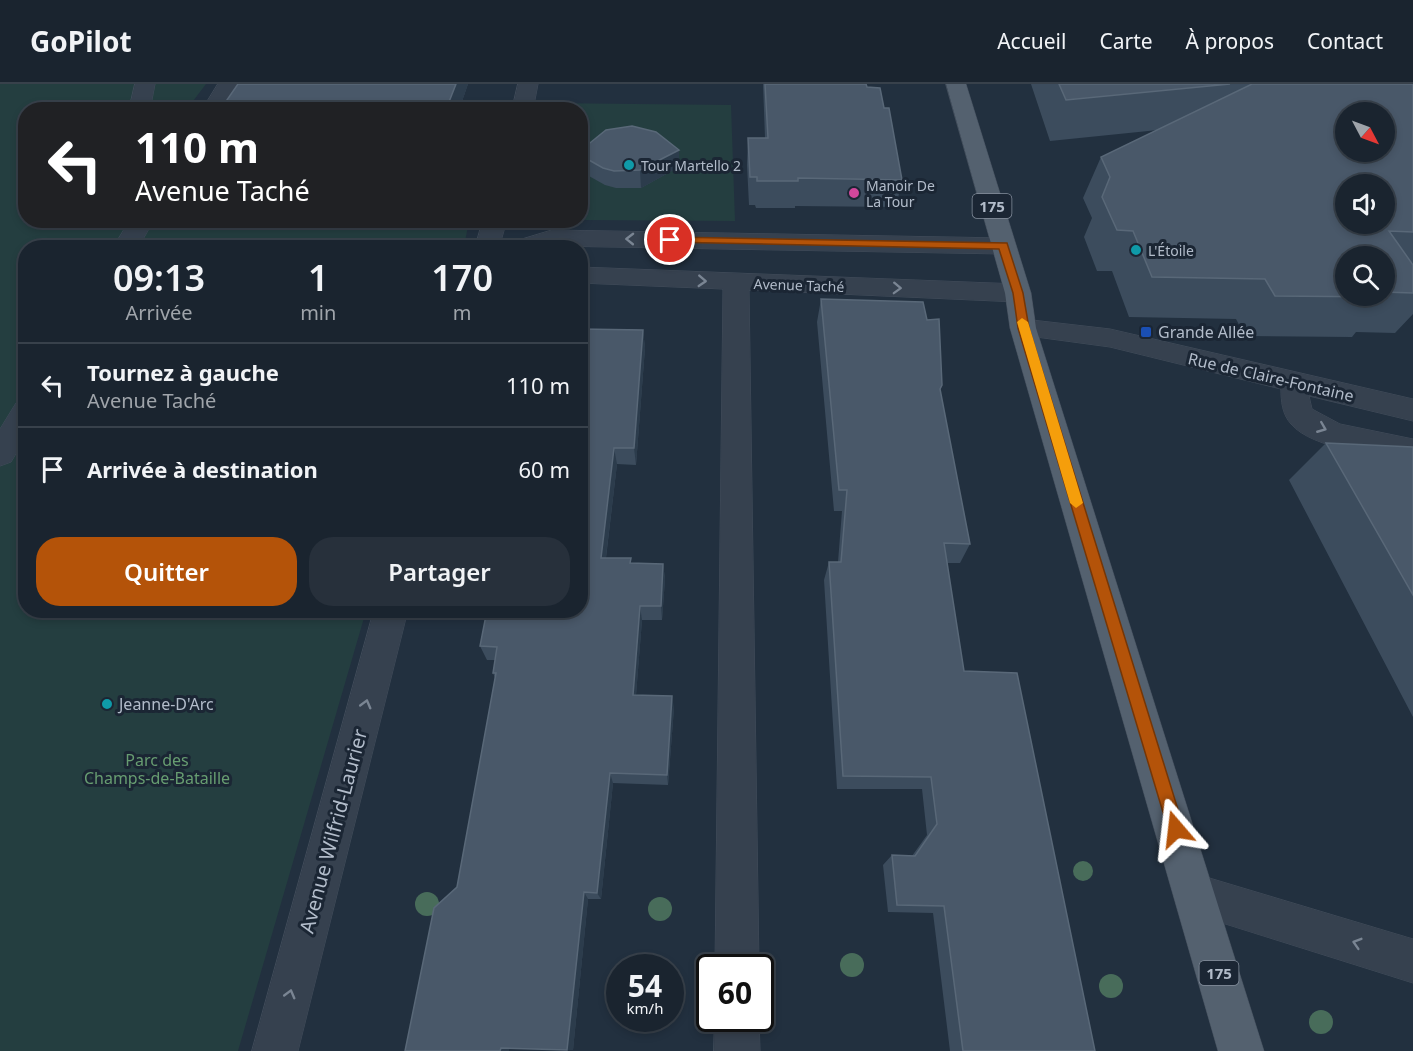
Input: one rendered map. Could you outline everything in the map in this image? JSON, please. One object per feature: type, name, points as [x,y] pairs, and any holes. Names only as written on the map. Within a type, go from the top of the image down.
[{"type":"main road","name":"175","points":[[956,84],[1018,293],[1023,328],[1196,895],[1241,1051]]},
{"type":"street","points":[[141,102],[145,84]]},
{"type":"street","points":[[217,102],[228,84]]},
{"type":"street","points":[[524,102],[528,84]]},
{"type":"street","points":[[546,240],[552,238],[1004,246]]},
{"type":"street","name":"Avenue Taché","points":[[588,275],[1018,293]]},
{"type":"street","points":[[736,282],[737,954]]},
{"type":"street","name":"Rue de Claire-Fontaine","points":[[1023,328],[1110,338],[1295,384],[1413,410]]},
{"type":"street","points":[[1295,384],[1296,408],[1305,421],[1329,432],[1413,451]]},
{"type":"street","points":[[0,454],[18,424]]},
{"type":"street","name":"Avenue Wilfrid-Laurier","points":[[275,1051],[389,618]]},
{"type":"street","points":[[1196,895],[1413,961]]},
{"type":"street","points":[[737,1032],[737,1051]]},
{"type":"green space","name":"Parc des Champs-de-Bataille","points":[[0,84],[206,84],[192,102],[18,102],[18,228],[468,228],[465,240],[18,240],[18,618],[364,618],[238,1051],[0,1051]]},
{"type":"green space","points":[[588,103],[731,105],[735,221],[588,220]]},
{"type":"building","points":[[238,84],[456,84],[449,102],[226,102]]},
{"type":"building","points":[[765,84],[866,84],[867,87],[880,88],[884,108],[889,108],[902,180],[798,178],[798,181],[757,181],[757,177],[750,177],[748,138],[768,138]]},
{"type":"building","points":[[1059,84],[1230,84],[1066,100]]},
{"type":"building","points":[[1252,84],[1413,84],[1413,232],[1395,231],[1395,174],[1335,174],[1335,234],[1391,234],[1413,265],[1413,293],[1395,292],[1395,246],[1335,246],[1335,297],[1275,296],[1265,279],[1152,277],[1133,231],[1117,230],[1102,197],[1110,177],[1101,157]]},
{"type":"building","points":[[632,126],[656,132],[679,150],[640,170],[614,171],[603,168],[588,160],[588,145],[606,130]]},
{"type":"building","points":[[821,299],[923,302],[927,320],[939,319],[942,385],[940,389],[970,544],[944,543],[964,671],[1017,673],[1095,1051],[963,1051],[944,906],[897,905],[892,855],[915,856],[937,824],[931,777],[843,776],[829,562],[841,562],[847,490],[839,490]]},
{"type":"building","points":[[588,329],[643,330],[634,448],[614,448],[601,558],[631,558],[630,563],[663,564],[661,606],[640,606],[633,695],[672,696],[667,775],[610,773],[597,893],[584,892],[567,1050],[501,1048],[500,1051],[405,1051],[434,908],[457,887],[496,673],[493,673],[497,647],[480,646],[485,618],[588,618]]},
{"type":"building","points":[[1326,443],[1413,447],[1413,595]]},
{"type":"slow traffic","points":[[1022,322],[1076,503]]},
{"type":"place","name":"Tour Martello 2","points":[[629,165]]},
{"type":"place","name":"Manoir De La Tour","points":[[854,193]]},
{"type":"place","name":"L'Étoile","points":[[1136,250]]},
{"type":"place","name":"Grande Allée","points":[[1146,332]]},
{"type":"place","name":"Jeanne-D'Arc","points":[[107,704]]},
{"type":"route","points":[[670,240],[1004,246],[1018,293],[1023,328],[1176,829]]}]
